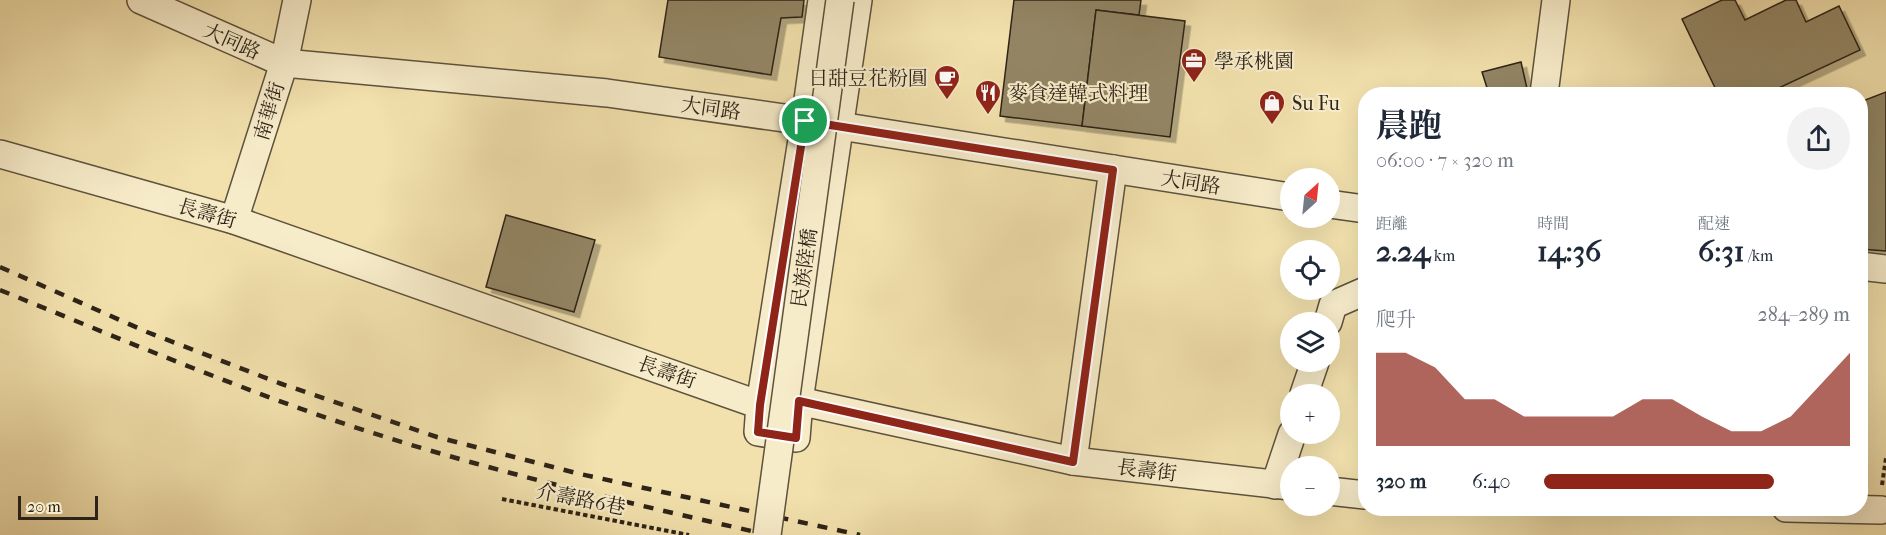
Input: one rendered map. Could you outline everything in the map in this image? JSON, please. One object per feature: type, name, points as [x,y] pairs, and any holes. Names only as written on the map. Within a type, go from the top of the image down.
[{"type":"street","name":"大同路","points":[[141,0],[284,63],[607,93],[840,126],[1280,195]]},
{"type":"street","name":"南華街","points":[[234,220],[284,63],[297,0]]},
{"type":"street","points":[[822,0],[760,405],[758,432],[796,438],[799,401],[858,0]]},
{"type":"street","name":"民族陸橋","points":[[767,535],[840,0]]},
{"type":"street","points":[[1545,87],[1556,0]]},
{"type":"street","name":"長壽街","points":[[0,154],[234,220],[760,405]]},
{"type":"street","points":[[1073,462],[1113,170]]},
{"type":"street","points":[[1340,206],[1358,208]]},
{"type":"street","points":[[1868,267],[1886,269]]},
{"type":"street","points":[[1331,312],[1333,305],[1358,294]]},
{"type":"street","name":"長壽街","points":[[799,401],[1073,462],[1280,486]]},
{"type":"street","points":[[1340,492],[1358,494]]},
{"type":"street","points":[[1868,500],[1881,499]]},
{"type":"path","points":[[1881,499],[1886,458]]},
{"type":"path","name":"介壽路6巷","points":[[502,499],[689,535]]},
{"type":"building","points":[[668,0],[804,0],[802,17],[781,18],[771,75],[659,57]]},
{"type":"building","points":[[1014,0],[1141,0],[1139,15],[1096,10],[1082,126],[1000,116]]},
{"type":"building","points":[[1722,0],[1735,0],[1745,20],[1786,0],[1796,0],[1806,22],[1839,6],[1860,50],[1781,87],[1715,87],[1682,19]]},
{"type":"building","points":[[1096,10],[1185,21],[1170,137],[1082,126]]},
{"type":"building","points":[[1521,62],[1527,87],[1487,87],[1482,72]]},
{"type":"building","points":[[1886,92],[1886,251],[1868,250],[1868,99]]},
{"type":"building","points":[[506,215],[595,240],[574,312],[486,287]]},
{"type":"railway","points":[[0,267],[147,332],[279,383],[437,437],[580,474],[860,535]]},
{"type":"railway","points":[[0,290],[137,346],[335,421],[519,475],[769,535]]},
{"type":"place","name":"學承桃園","points":[[1194,84]]},
{"type":"place","name":"日甜豆花粉圓","points":[[947,101]]},
{"type":"place","name":"麥食達韓式料理","points":[[988,116]]},
{"type":"place","name":"Su Fu","points":[[1272,126]]},
{"type":"route","points":[[805,121],[1113,170],[1073,462],[799,401],[796,438],[758,432],[760,405],[805,121]]}]
